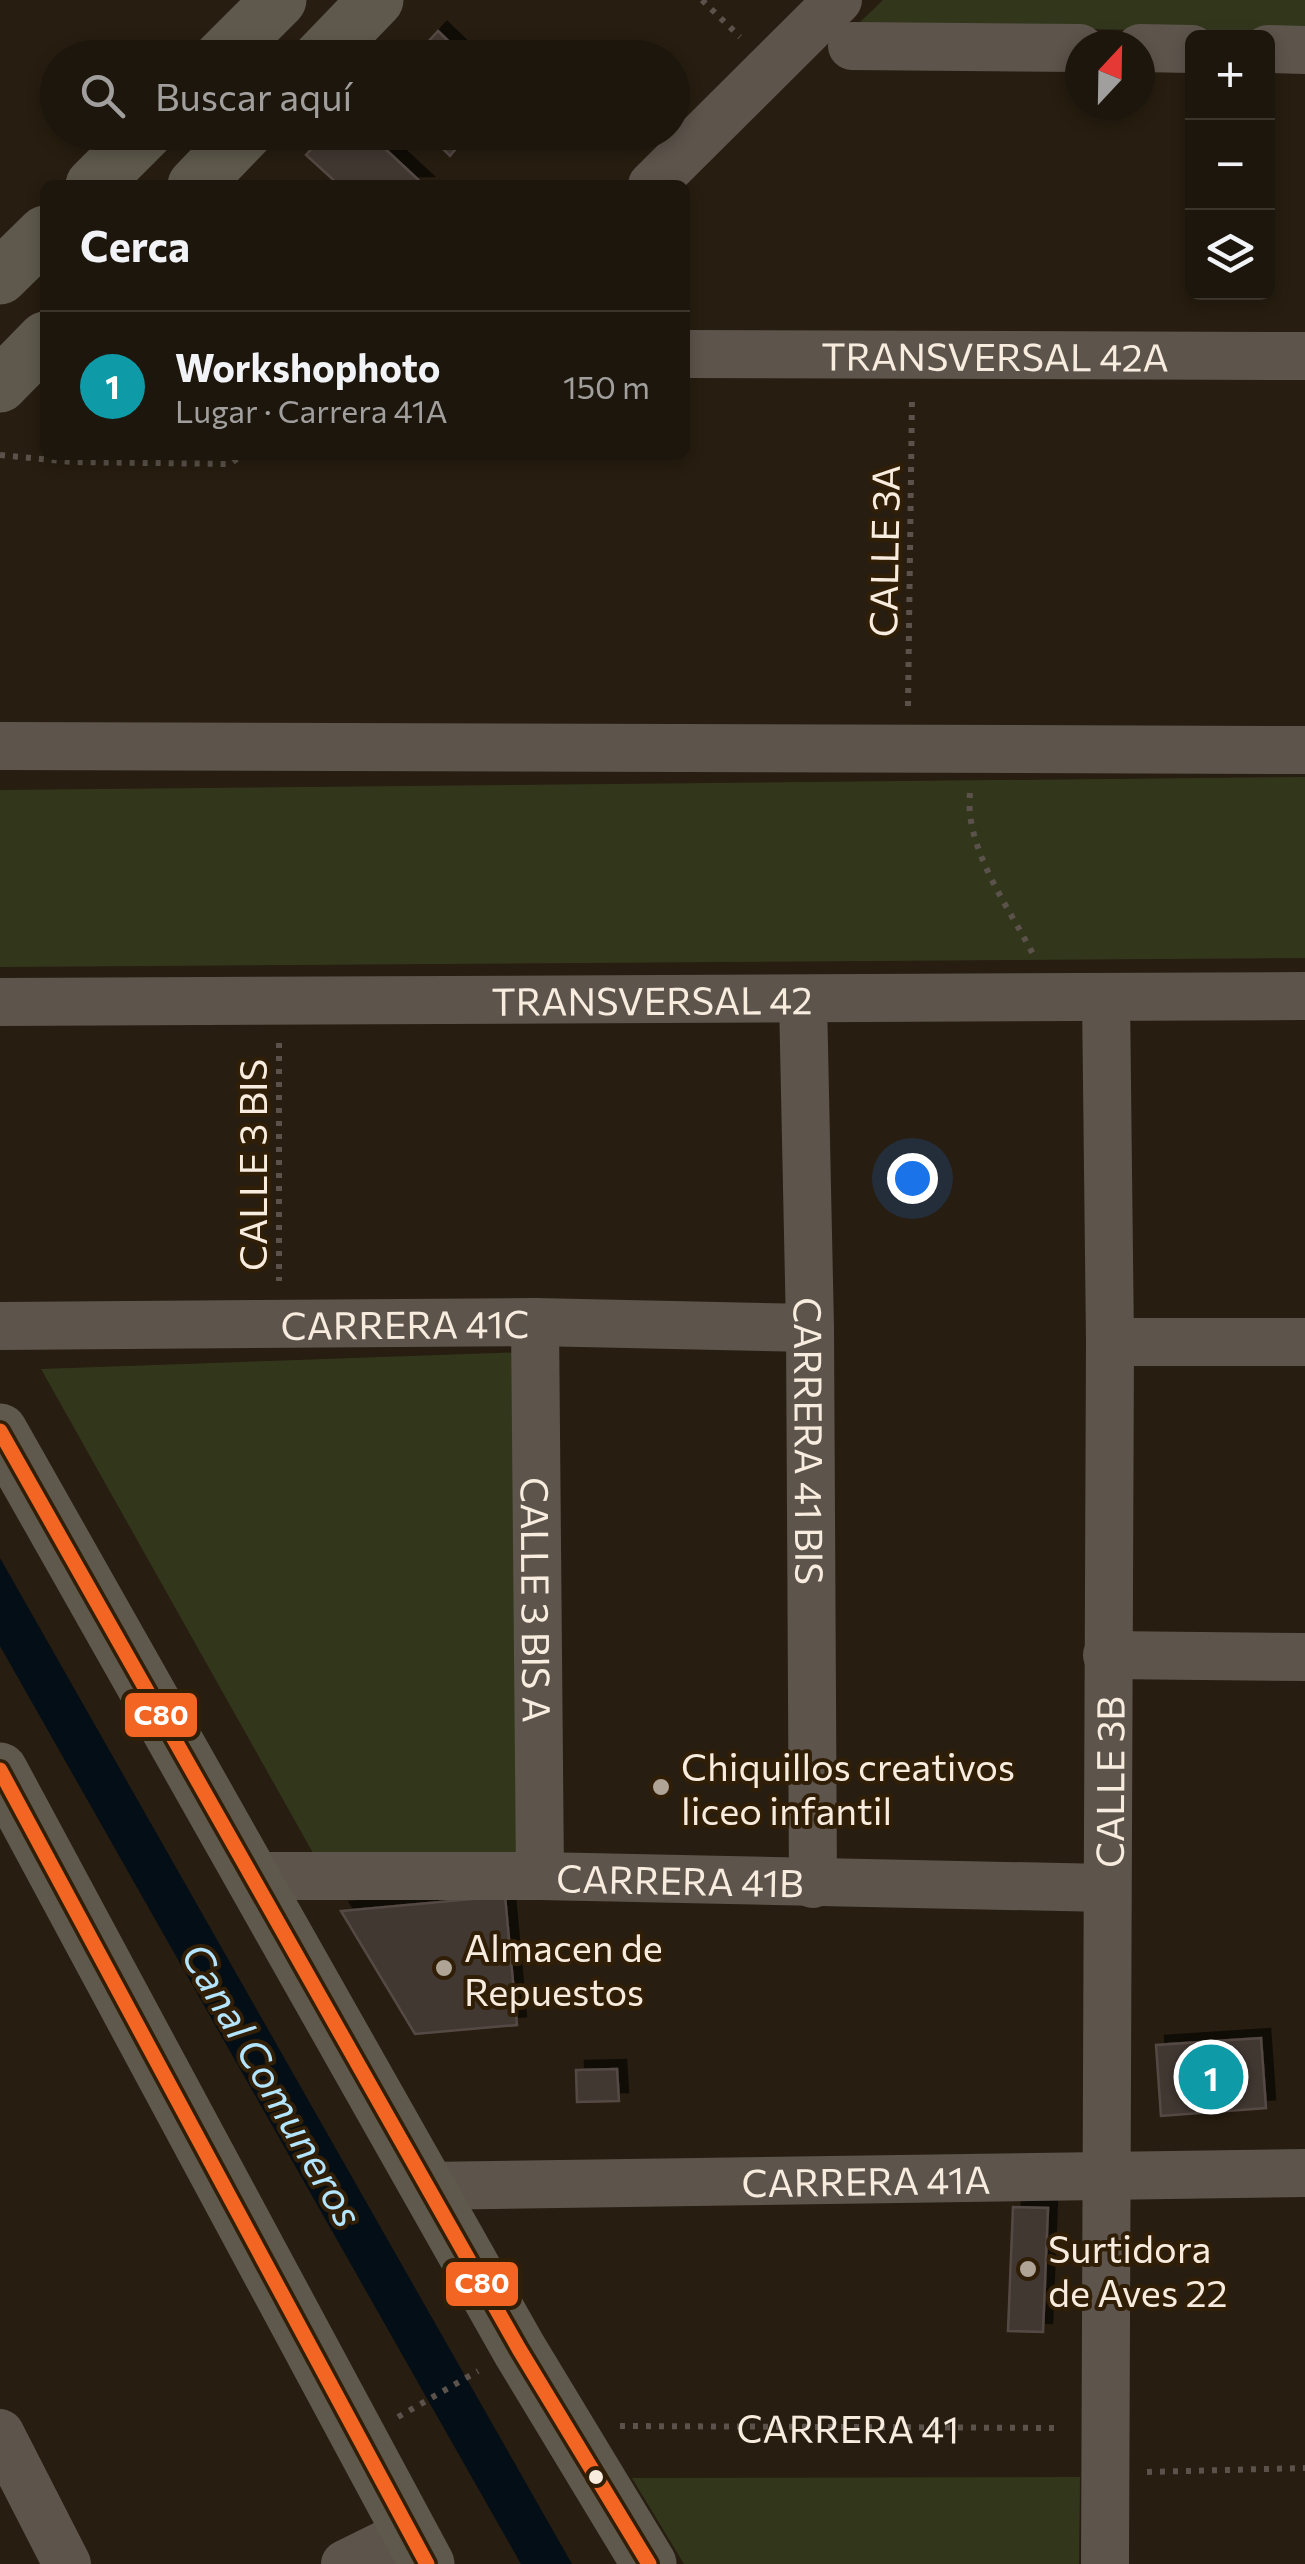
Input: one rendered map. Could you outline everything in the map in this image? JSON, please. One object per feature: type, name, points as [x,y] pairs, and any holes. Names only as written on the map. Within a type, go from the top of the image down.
[{"type":"main road","points":[[239,40],[279,0]]},
{"type":"main road","points":[[337,40],[376,0]]},
{"type":"main road","points":[[98,180],[128,150]]},
{"type":"main road","points":[[200,180],[229,150]]},
{"type":"main road","points":[[0,277],[40,237]]},
{"type":"main road","points":[[0,385],[40,343]]},
{"type":"main road","points":[[0,1431],[426,2186],[650,2564]]},
{"type":"main road","points":[[5,1791],[419,2548]]},
{"type":"street","points":[[690,146],[838,0]]},
{"type":"street","points":[[852,46],[1065,48]]},
{"type":"street","points":[[1155,48],[1185,48]]},
{"type":"street","points":[[1275,49],[1305,50]]},
{"type":"street","points":[[657,180],[686,150]]},
{"type":"street","name":"TRANSVERSAL 42A","points":[[690,354],[1305,356]]},
{"type":"street","points":[[0,746],[1305,750]]},
{"type":"street","name":"TRANSVERSAL 42","points":[[0,1002],[1305,996]]},
{"type":"street","name":"CALLE 3B","points":[[1105,2564],[1110,1342],[1106,997]]},
{"type":"street","name":"CARRERA 41 BIS","points":[[803,998],[810,1328],[813,1884]]},
{"type":"street","name":"CARRERA 41C","points":[[0,1326],[279,1327],[534,1322],[810,1328]]},
{"type":"street","name":"CALLE 3 BIS A","points":[[534,1322],[540,1876]]},
{"type":"street","points":[[1110,1342],[1305,1342]]},
{"type":"street","points":[[1106,1654],[1305,1657]]},
{"type":"street","name":"CARRERA 41B","points":[[252,1876],[540,1876],[1106,1888]]},
{"type":"street","name":"CARRERA 41A","points":[[426,2186],[1305,2173]]},
{"type":"street","points":[[0,2432],[68,2564]]},
{"type":"street","points":[[345,2564],[419,2548]]},
{"type":"path","points":[[702,0],[770,65]]},
{"type":"path","name":"CALLE 3A","points":[[908,750],[912,352]]},
{"type":"path","points":[[0,455],[40,459]]},
{"type":"path","points":[[51,460],[230,464],[235,460]]},
{"type":"path","points":[[975,751],[968,808],[972,827],[987,866],[1056,997]]},
{"type":"path","name":"CALLE 3 BIS","points":[[278,1003],[279,1327]]},
{"type":"path","points":[[415,2407],[467,2378]]},
{"type":"path","name":"CARRERA 41","points":[[608,2426],[1106,2450],[1305,2468]]},
{"type":"green space","points":[[883,0],[1305,0],[1305,33],[857,25]]},
{"type":"green space","points":[[1305,777],[1305,958],[0,967],[0,790]]},
{"type":"green space","points":[[526,1352],[525,1858],[317,1860],[41,1369]]},
{"type":"green space","points":[[1080,2477],[1079,2564],[684,2564],[632,2478]]},
{"type":"water","name":"Canal Comuneros","points":[[0,1558],[572,2564],[521,2564],[0,1646]]},
{"type":"building","points":[[438,31],[447,40],[430,40]]},
{"type":"building","points":[[311,150],[386,150],[419,180],[334,180],[306,155]]},
{"type":"building","name":"Almacen de Repuestos","points":[[505,1896],[517,2025],[415,2034],[341,1911]]},
{"type":"building","points":[[1261,2038],[1266,2108],[1161,2116],[1156,2045]]},
{"type":"building","points":[[617,2069],[619,2101],[577,2102],[576,2070]]},
{"type":"building","name":"Surtidora de Aves 22","points":[[1013,2207],[1048,2208],[1043,2332],[1008,2331]]},
{"type":"transit line","name":"C80","points":[[0,1431],[519,2349],[649,2564]]},
{"type":"transit line","name":"C80","points":[[0,1770],[427,2564]]},
{"type":"place","name":"Chiquillos creativos liceo infantil","points":[[661,1787]]},
{"type":"place","name":"Almacen de Repuestos","points":[[444,1968]]},
{"type":"place","name":"Workshophoto","points":[[1211,2077]]},
{"type":"place","name":"Surtidora de Aves 22","points":[[1028,2269]]}]
